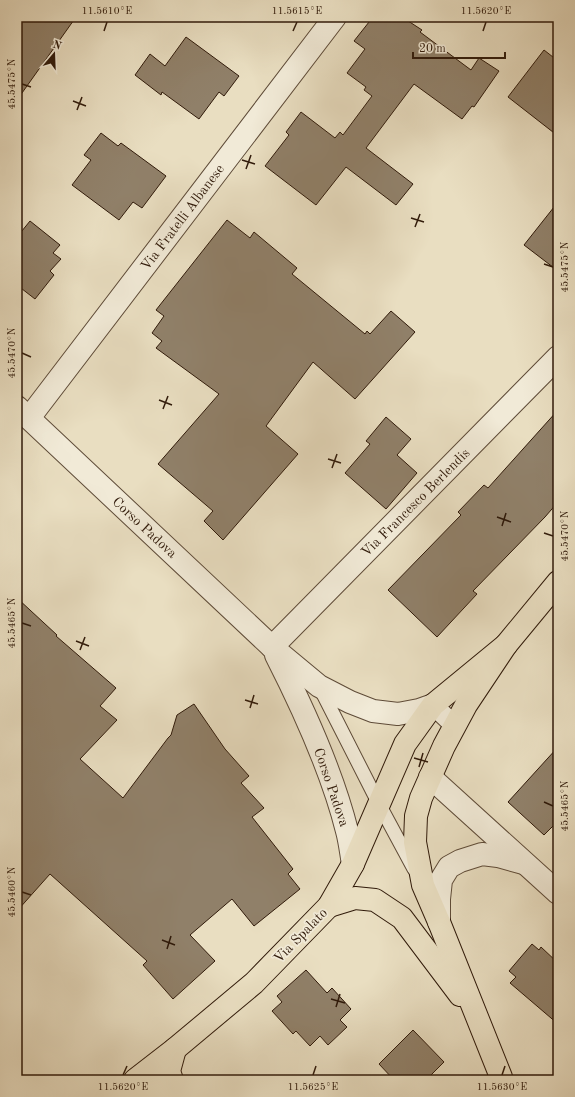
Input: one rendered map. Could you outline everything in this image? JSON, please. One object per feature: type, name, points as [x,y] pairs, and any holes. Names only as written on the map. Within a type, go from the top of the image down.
[{"type":"main road","points":[[501,1080],[478,1018],[423,885],[415,842],[416,816],[421,798],[430,777],[444,746],[466,705],[506,646],[558,582]]},
{"type":"main road","name":"Via Spalato","points":[[135,1080],[175,1049],[254,983],[329,906],[353,864],[405,744],[433,705],[506,646]]},
{"type":"main road","points":[[329,906],[355,898],[375,900],[402,918],[478,1018]]},
{"type":"main road","points":[[172,1080],[169,1071],[175,1049]]},
{"type":"street","name":"Via Fratelli Albanese","points":[[23,412],[335,17]]},
{"type":"street","name":"Via Francesco Berlendis","points":[[272,647],[558,357]]},
{"type":"street","name":"Corso Padova","points":[[23,412],[272,647],[319,686],[350,702],[373,711],[398,714],[419,710],[433,705]]},
{"type":"street","name":"Corso Padova","points":[[272,647],[300,704],[339,801],[348,832],[353,864]]},
{"type":"street","points":[[433,705],[455,726]]},
{"type":"street","points":[[430,777],[558,893]]},
{"type":"street","points":[[439,922],[439,899],[442,880],[449,867],[460,861],[482,854],[498,856],[526,864]]},
{"type":"lane","name":"Corso Padova","points":[[319,686],[379,804],[423,885]]},
{"type":"building","points":[[17,17],[76,17],[17,100]]},
{"type":"building","points":[[373,17],[402,17],[422,30],[420,32],[471,70],[479,58],[499,71],[474,107],[472,106],[462,119],[414,84],[366,148],[413,184],[396,205],[346,167],[316,205],[265,166],[289,135],[286,132],[301,112],[335,138],[340,132],[343,135],[372,96],[364,90],[366,87],[347,73],[365,49],[354,41]]},
{"type":"building","points":[[186,37],[239,76],[224,96],[219,92],[199,119],[162,92],[161,95],[135,75],[150,54],[165,66]]},
{"type":"building","points":[[544,50],[558,61],[558,136],[508,97]]},
{"type":"building","points":[[101,133],[118,146],[121,143],[166,176],[142,208],[133,202],[119,220],[72,185],[91,160],[84,155]]},
{"type":"building","points":[[558,202],[558,271],[524,245]]},
{"type":"building","points":[[227,220],[250,238],[254,232],[297,268],[292,274],[365,334],[367,331],[370,334],[391,311],[415,332],[355,399],[313,362],[266,426],[298,454],[223,540],[204,521],[213,511],[158,464],[219,394],[156,348],[162,341],[152,333],[164,316],[156,310]]},
{"type":"building","points":[[30,221],[60,245],[53,253],[61,259],[50,271],[54,275],[35,299],[17,285],[17,237]]},
{"type":"building","points":[[558,410],[558,502],[473,591],[477,594],[437,637],[388,590],[461,515],[458,512],[484,485],[488,488]]},
{"type":"building","points":[[386,417],[411,439],[397,455],[417,473],[386,509],[345,473],[370,444],[366,441]]},
{"type":"building","points":[[17,598],[57,635],[56,636],[116,688],[100,706],[117,720],[80,759],[123,798],[171,735],[177,715],[194,704],[225,749],[249,776],[241,783],[264,808],[252,817],[293,869],[288,874],[300,889],[254,926],[232,899],[190,935],[215,961],[173,999],[143,965],[147,961],[50,874],[17,911]]},
{"type":"building","points":[[558,747],[558,821],[544,835],[508,802]]},
{"type":"building","points":[[532,944],[539,950],[541,947],[558,963],[558,1024],[510,983],[516,977],[509,971]]},
{"type":"building","points":[[306,970],[327,993],[332,988],[351,1009],[340,1020],[347,1027],[328,1045],[320,1036],[310,1046],[296,1031],[293,1034],[272,1011],[282,1002],[277,996]]},
{"type":"building","points":[[413,1030],[444,1062],[426,1080],[394,1080],[379,1064]]}]
